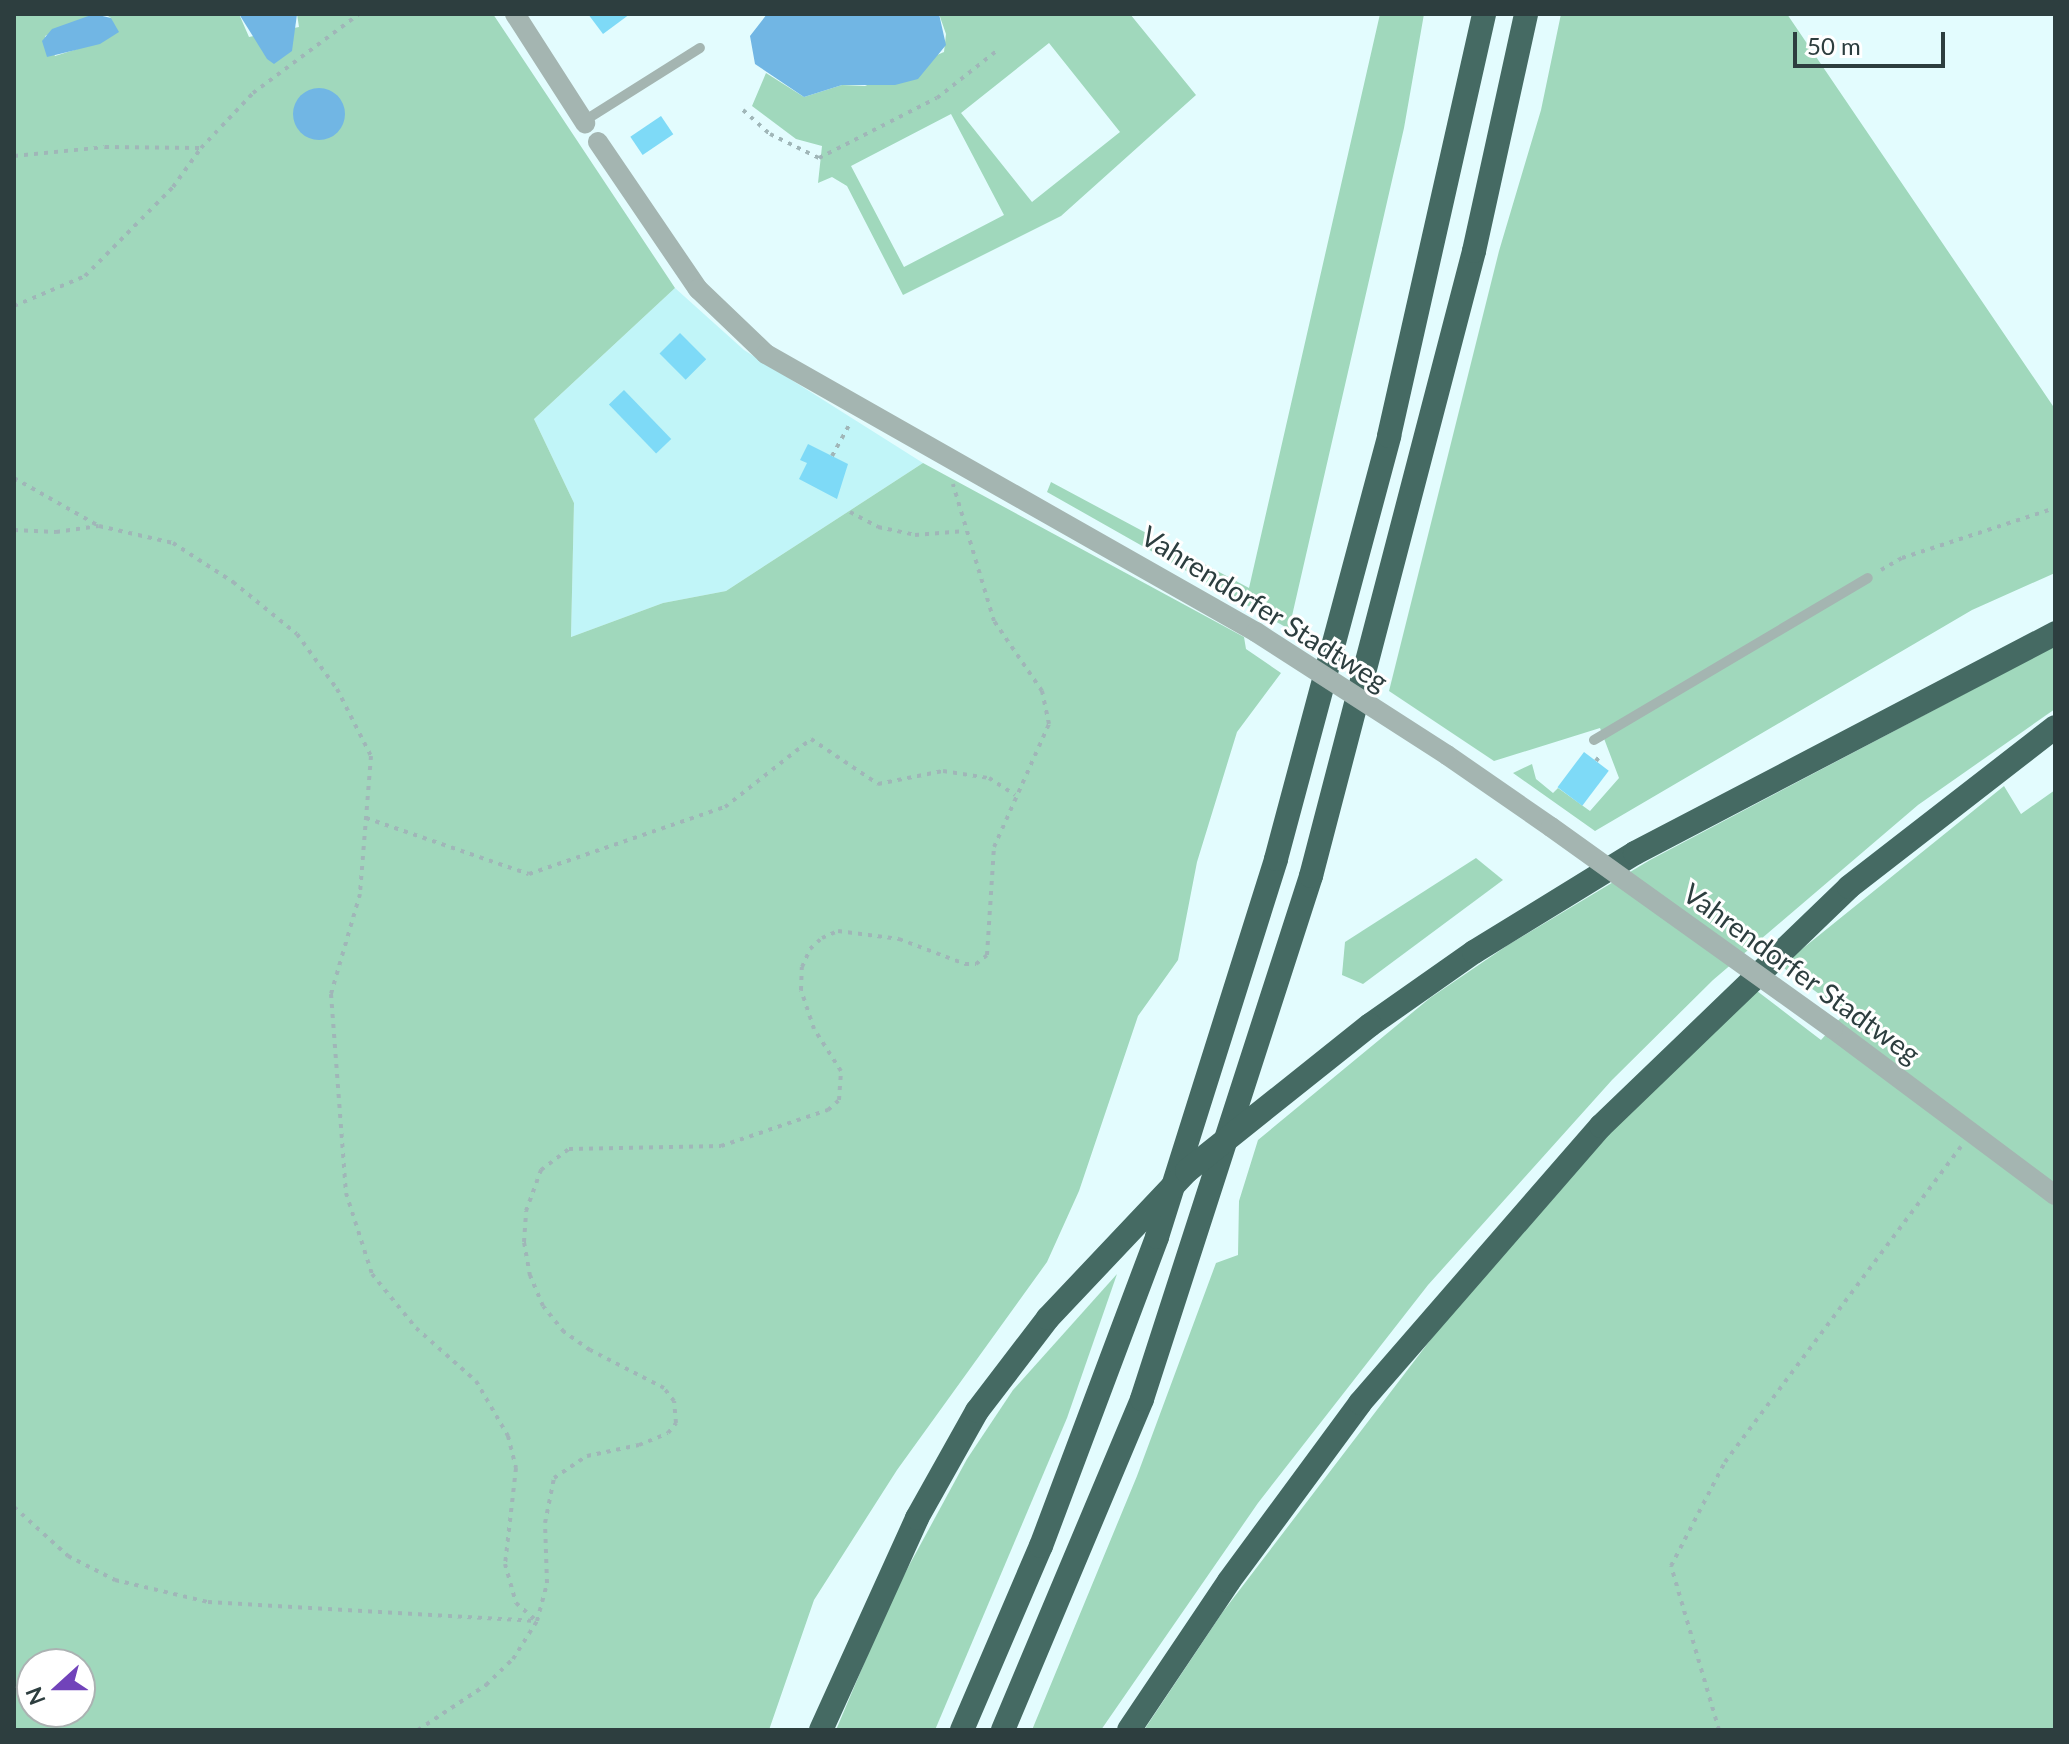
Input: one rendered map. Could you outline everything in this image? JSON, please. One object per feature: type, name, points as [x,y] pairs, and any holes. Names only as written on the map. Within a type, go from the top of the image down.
[{"type":"highway","points":[[962,1730],[1041,1546],[1157,1237],[1276,859],[1389,436],[1484,14]]},
{"type":"highway","points":[[1003,1730],[1142,1399],[1311,876],[1440,386],[1526,14]]},
{"type":"highway","points":[[821,1730],[917,1518],[977,1411],[1048,1318],[1178,1179],[1370,1025],[1474,952],[1635,853],[2055,633]]},
{"type":"highway","points":[[1129,1730],[1229,1581],[1360,1403],[1601,1126],[1849,887],[2055,727]]},
{"type":"street","name":"Vahrendorfer Stadtweg","points":[[515,14],[584,122]]},
{"type":"street","name":"Vahrendorfer Stadtweg","points":[[598,142],[698,289],[741,335],[794,373],[1256,632],[1447,755],[1833,1029],[2055,1195]]},
{"type":"lane","points":[[584,122],[700,48]]},
{"type":"lane","name":"Vahrendorfer Stadtweg","points":[[584,122],[598,142]]},
{"type":"lane","points":[[1594,740],[1868,578]]},
{"type":"path","points":[[14,306],[85,276],[173,187],[201,148],[253,93],[359,14]]},
{"type":"path","points":[[743,110],[770,134],[819,158],[937,98],[999,49]]},
{"type":"path","points":[[14,156],[105,147],[201,148]]},
{"type":"path","points":[[832,456],[851,421]]},
{"type":"path","points":[[418,1730],[486,1685],[513,1659],[537,1621],[547,1583],[545,1523],[554,1478],[587,1456],[668,1433],[677,1411],[664,1388],[590,1350],[564,1332],[543,1306],[530,1276],[524,1242],[526,1211],[541,1170],[569,1149],[721,1146],[828,1110],[839,1100],[841,1071],[805,1010],[802,967],[810,949],[838,931],[899,939],[965,964],[983,960],[992,943],[989,881],[994,847],[1015,795],[1046,736],[1048,710],[1042,691],[994,621],[953,482],[959,463]]},
{"type":"path","points":[[14,478],[99,526],[173,543],[233,582],[297,634],[337,689],[371,756],[360,894],[331,994],[346,1193],[372,1274],[416,1328],[476,1381],[508,1436],[516,1468],[505,1564],[516,1603],[537,1621]]},
{"type":"path","points":[[1868,578],[1902,558],[2055,508]]},
{"type":"path","points":[[850,512],[878,527],[915,535],[965,531]]},
{"type":"path","points":[[14,530],[56,532],[99,526]]},
{"type":"path","points":[[366,818],[529,874],[725,807],[811,739],[878,784],[943,771],[989,778],[1015,795]]},
{"type":"path","points":[[1719,1730],[1671,1566],[1725,1462],[1971,1133]]},
{"type":"path","points":[[14,1507],[68,1556],[115,1580],[208,1602],[537,1621]]},
{"type":"shaded area","points":[[675,288],[744,350],[923,463],[726,591],[663,603],[571,637],[574,503],[534,419]]},
{"type":"green space","points":[[14,14],[94,14],[45,36],[55,56],[90,45],[111,18],[105,14],[239,14],[249,37],[299,27],[297,14],[493,14],[675,288],[534,419],[574,503],[571,637],[663,603],[726,591],[923,463],[1244,637],[1246,649],[1281,673],[1237,732],[1197,862],[1178,960],[1138,1016],[1079,1191],[1047,1262],[897,1470],[814,1600],[769,1730],[14,1730]]},
{"type":"green space","points":[[939,14],[1130,14],[1196,95],[1061,216],[903,295],[847,186],[832,177],[818,183],[822,146],[796,139],[752,106],[766,73],[804,97],[842,85],[865,86],[944,52],[946,34]],"holes":[[[1049,43],[1120,132],[1032,202],[961,113]],[[951,114],[1004,215],[904,267],[851,166]]]},
{"type":"green space","points":[[1380,14],[1424,14],[1404,128],[1289,629],[1047,492],[1051,482],[1249,588]]},
{"type":"green space","points":[[1561,14],[1787,14],[2055,409],[2055,573],[1972,610],[1595,831],[1513,773],[1532,764],[1536,779],[1553,793],[1558,788],[1590,811],[1619,778],[1600,728],[1494,761],[1389,691],[1499,251],[1541,110]]},
{"type":"green space","points":[[2055,646],[2055,709],[1918,805],[1713,980],[1612,1080],[1428,1285],[1258,1503],[1101,1730],[1032,1730],[1137,1476],[1216,1263],[1238,1255],[1239,1201],[1258,1140],[1430,998],[1508,945],[1650,860]]},
{"type":"green space","points":[[2004,786],[2021,814],[2055,790],[2055,1730],[1144,1730],[1222,1613],[1483,1271],[1609,1133],[1757,991],[1821,1040],[1845,1013],[1781,966]]},
{"type":"green space","points":[[1476,858],[1503,880],[1363,984],[1342,975],[1345,942]]},
{"type":"green space","points":[[1117,1274],[1067,1418],[935,1730],[836,1730],[893,1595],[967,1459],[1013,1390]]},
{"type":"water","points":[[94,14],[111,18],[119,32],[100,44],[47,57],[42,41],[52,29]]},
{"type":"water","points":[[239,14],[297,14],[292,51],[274,64],[267,59]]},
{"type":"water","points":[[767,14],[939,14],[946,45],[918,79],[895,85],[842,85],[804,97],[755,64],[750,36]]},
{"type":"water","points":[[319,88],[337,96],[345,114],[337,132],[319,140],[301,132],[293,114],[301,96]]},
{"type":"building","points":[[588,14],[630,14],[603,34]]},
{"type":"building","points":[[661,116],[673,134],[643,155],[630,137]]},
{"type":"building","points":[[680,333],[706,359],[686,380],[659,354]]},
{"type":"building","points":[[624,390],[671,439],[656,454],[609,405]]},
{"type":"building","points":[[808,444],[848,464],[837,499],[799,479],[807,463],[800,460]]},
{"type":"building","points":[[1584,752],[1609,771],[1582,806],[1558,787]]}]
